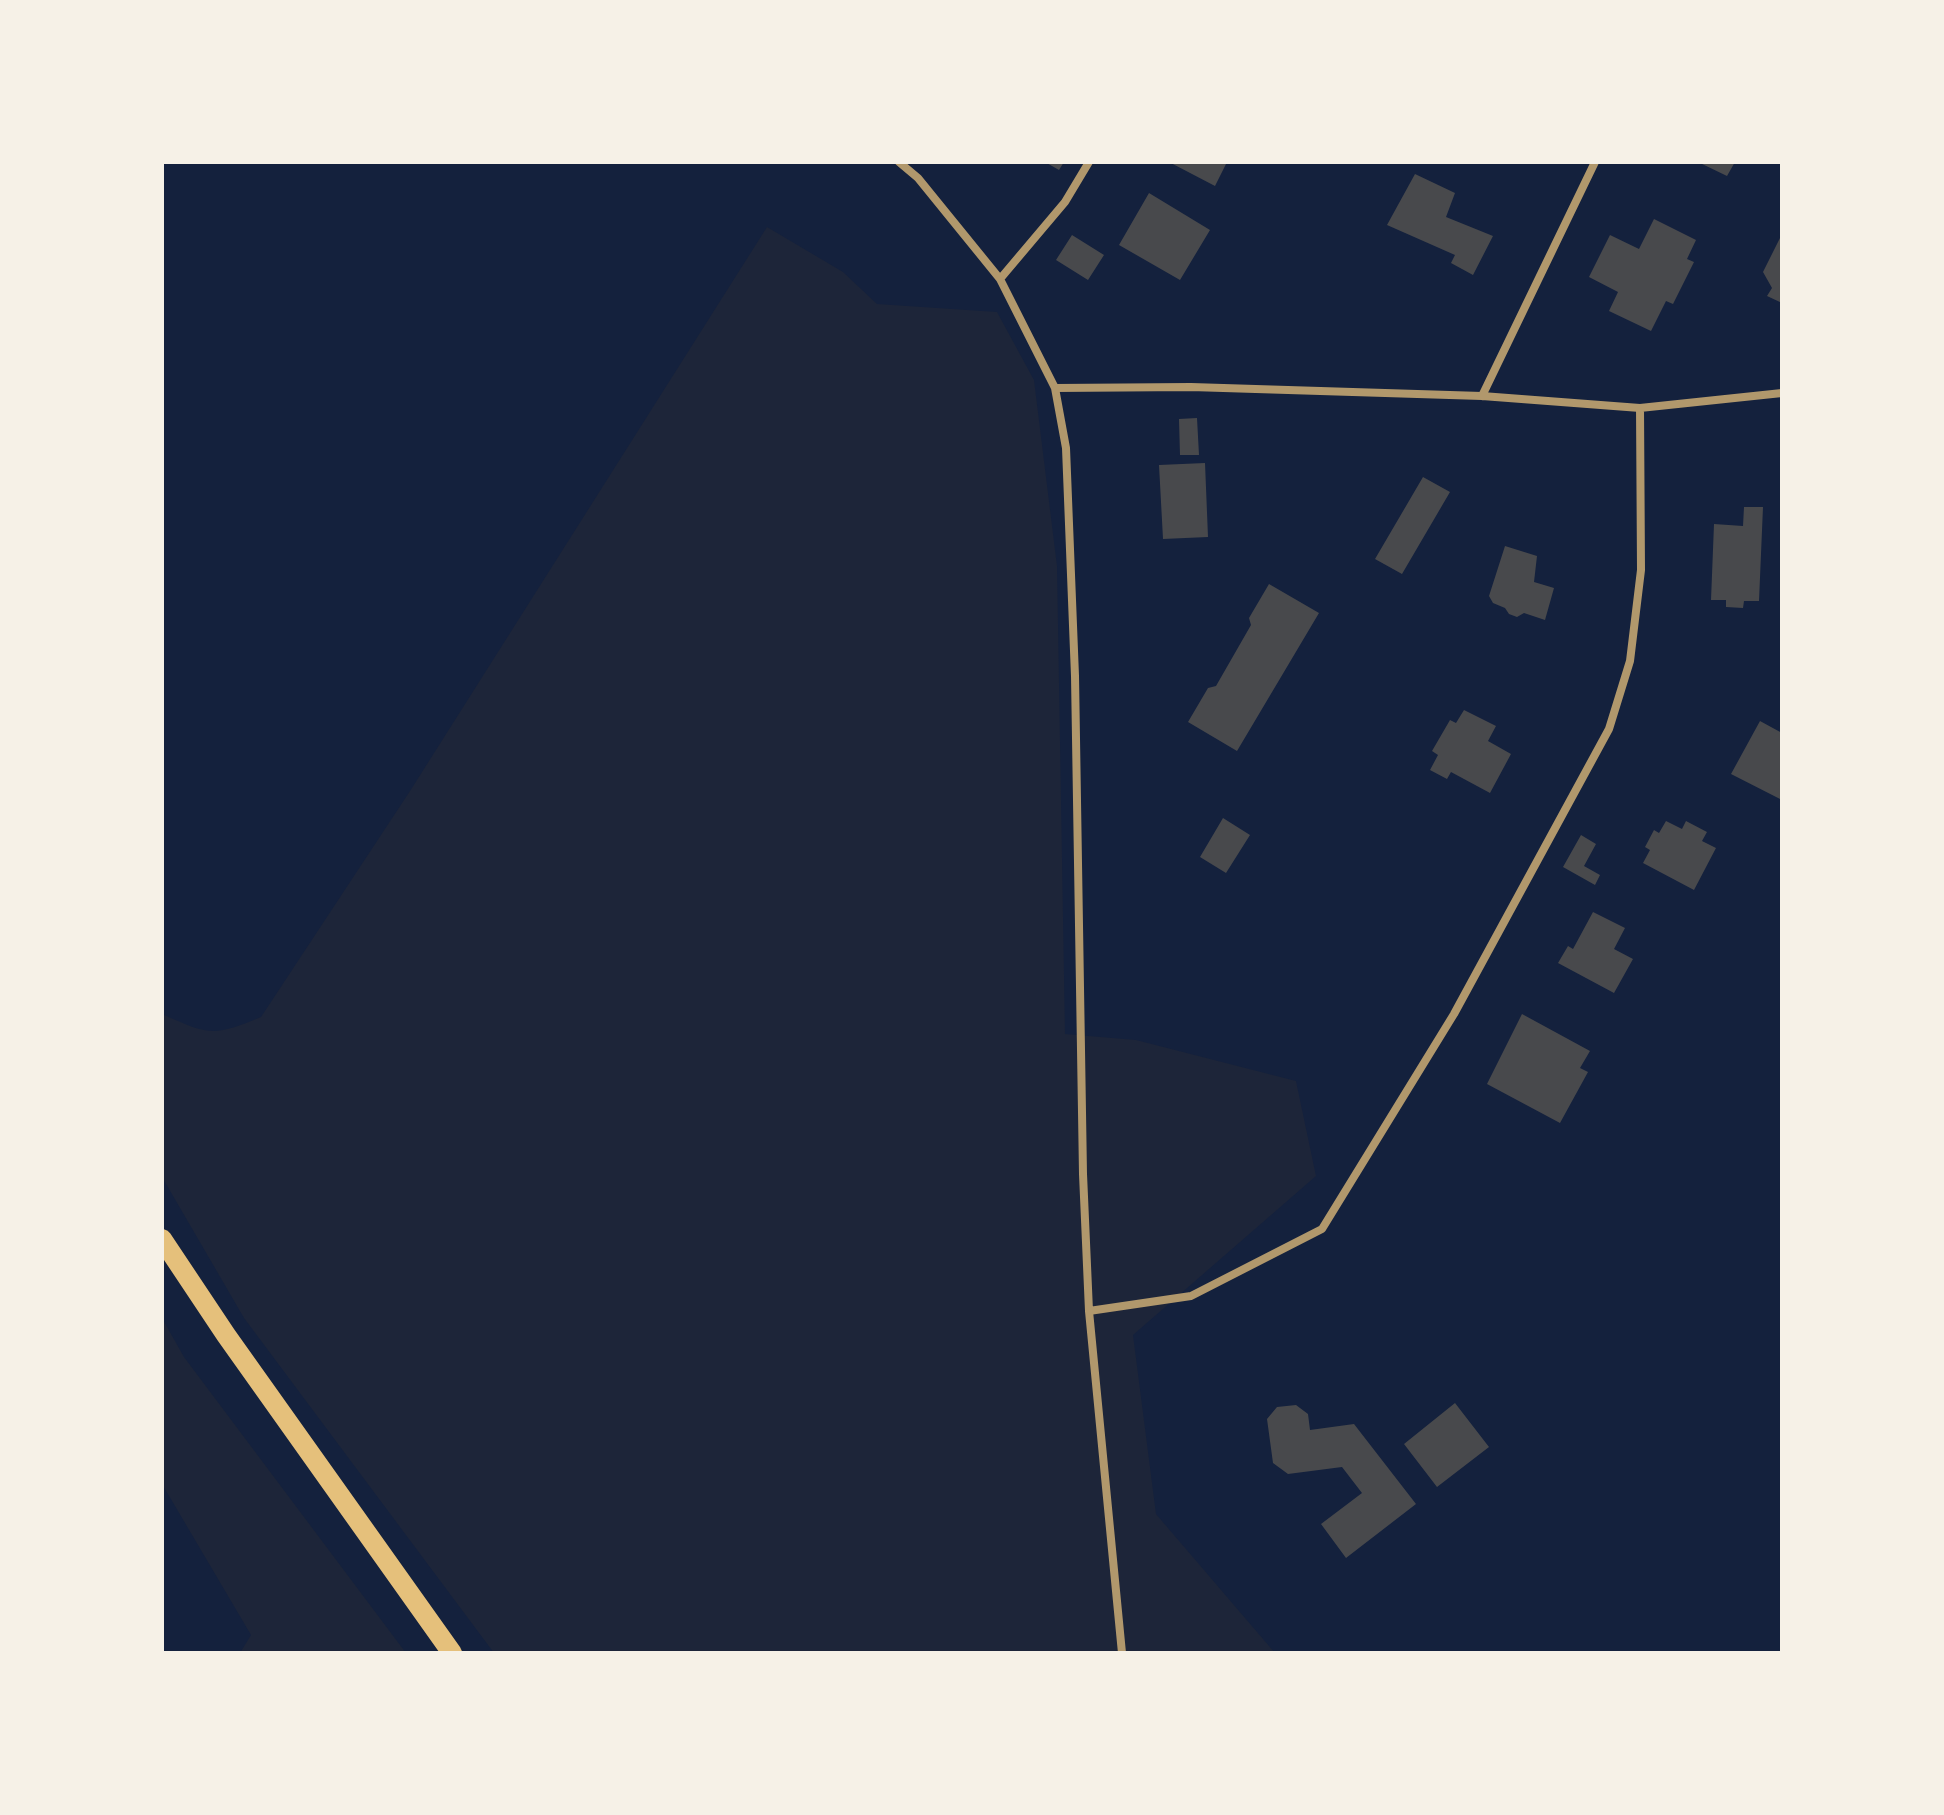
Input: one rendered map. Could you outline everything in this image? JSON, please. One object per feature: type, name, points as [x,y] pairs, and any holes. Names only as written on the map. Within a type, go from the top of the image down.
[{"type":"main road","points":[[162,1239],[226,1335],[452,1653]]},
{"type":"street","points":[[899,162],[918,178],[1000,279],[1055,388],[1066,448],[1075,676],[1083,1159],[1089,1311],[1122,1653]]},
{"type":"street","points":[[1000,279],[1065,202],[1089,162]]},
{"type":"street","points":[[1482,396],[1595,162]]},
{"type":"street","points":[[1055,388],[1191,387],[1482,396],[1640,408],[1782,393]]},
{"type":"street","points":[[1089,1311],[1191,1296],[1322,1229],[1429,1055],[1609,729],[1630,661],[1641,570],[1640,408]]},
{"type":"shaded area","points":[[767,227],[843,272],[877,304],[997,312],[1034,380],[1057,566],[1065,1034],[1136,1040],[1296,1081],[1316,1176],[1133,1335],[1156,1514],[1275,1653],[494,1653],[244,1318],[162,1177],[162,1014],[211,1031],[232,1028],[261,1017],[410,791]]},
{"type":"shaded area","points":[[162,1318],[184,1357],[406,1653],[240,1653],[251,1635],[162,1484]]},
{"type":"building","points":[[1045,162],[1064,162],[1059,170]]},
{"type":"building","points":[[1169,162],[1227,162],[1215,186]]},
{"type":"building","points":[[1698,162],[1735,162],[1727,176]]},
{"type":"building","points":[[1415,174],[1455,193],[1446,217],[1493,236],[1473,275],[1451,263],[1455,255],[1387,225]]},
{"type":"building","points":[[1149,193],[1210,230],[1180,280],[1119,245]]},
{"type":"building","points":[[1654,219],[1696,240],[1687,259],[1694,262],[1673,304],[1666,301],[1651,331],[1609,311],[1618,292],[1589,277],[1610,235],[1639,249]]},
{"type":"building","points":[[1782,234],[1782,303],[1767,296],[1772,288],[1763,272]]},
{"type":"building","points":[[1072,235],[1104,255],[1088,280],[1056,260]]},
{"type":"building","points":[[1197,418],[1199,455],[1180,455],[1179,419]]},
{"type":"building","points":[[1205,463],[1208,537],[1163,539],[1159,465]]},
{"type":"building","points":[[1423,477],[1450,492],[1402,574],[1375,559]]},
{"type":"building","points":[[1744,507],[1763,507],[1759,601],[1744,601],[1743,608],[1726,607],[1726,600],[1711,600],[1714,524],[1743,526]]},
{"type":"building","points":[[1505,546],[1537,556],[1534,582],[1554,588],[1545,620],[1524,613],[1517,617],[1509,614],[1505,608],[1493,603],[1489,596]]},
{"type":"building","points":[[1269,584],[1319,613],[1237,751],[1188,722],[1208,688],[1216,686],[1251,625],[1249,618]]},
{"type":"building","points":[[1464,710],[1496,726],[1488,741],[1511,754],[1490,793],[1451,772],[1447,779],[1430,770],[1438,755],[1432,751],[1450,720],[1456,723]]},
{"type":"building","points":[[1760,721],[1782,733],[1782,800],[1731,774]]},
{"type":"building","points":[[1223,818],[1250,835],[1226,873],[1200,857]]},
{"type":"building","points":[[1666,821],[1682,829],[1686,821],[1707,832],[1702,841],[1716,848],[1694,890],[1643,863],[1650,850],[1645,847],[1654,830],[1659,833]]},
{"type":"building","points":[[1581,835],[1596,844],[1584,866],[1600,875],[1595,885],[1563,867]]},
{"type":"building","points":[[1593,912],[1625,928],[1614,949],[1633,959],[1614,993],[1558,963],[1568,946],[1573,949]]},
{"type":"building","points":[[1522,1014],[1590,1051],[1580,1068],[1588,1072],[1560,1123],[1487,1084]]},
{"type":"building","points":[[1455,1403],[1489,1447],[1437,1487],[1404,1444]]},
{"type":"building","points":[[1296,1405],[1308,1414],[1310,1430],[1354,1424],[1416,1504],[1346,1558],[1321,1524],[1362,1493],[1342,1467],[1288,1474],[1273,1463],[1267,1419],[1277,1407]]}]
